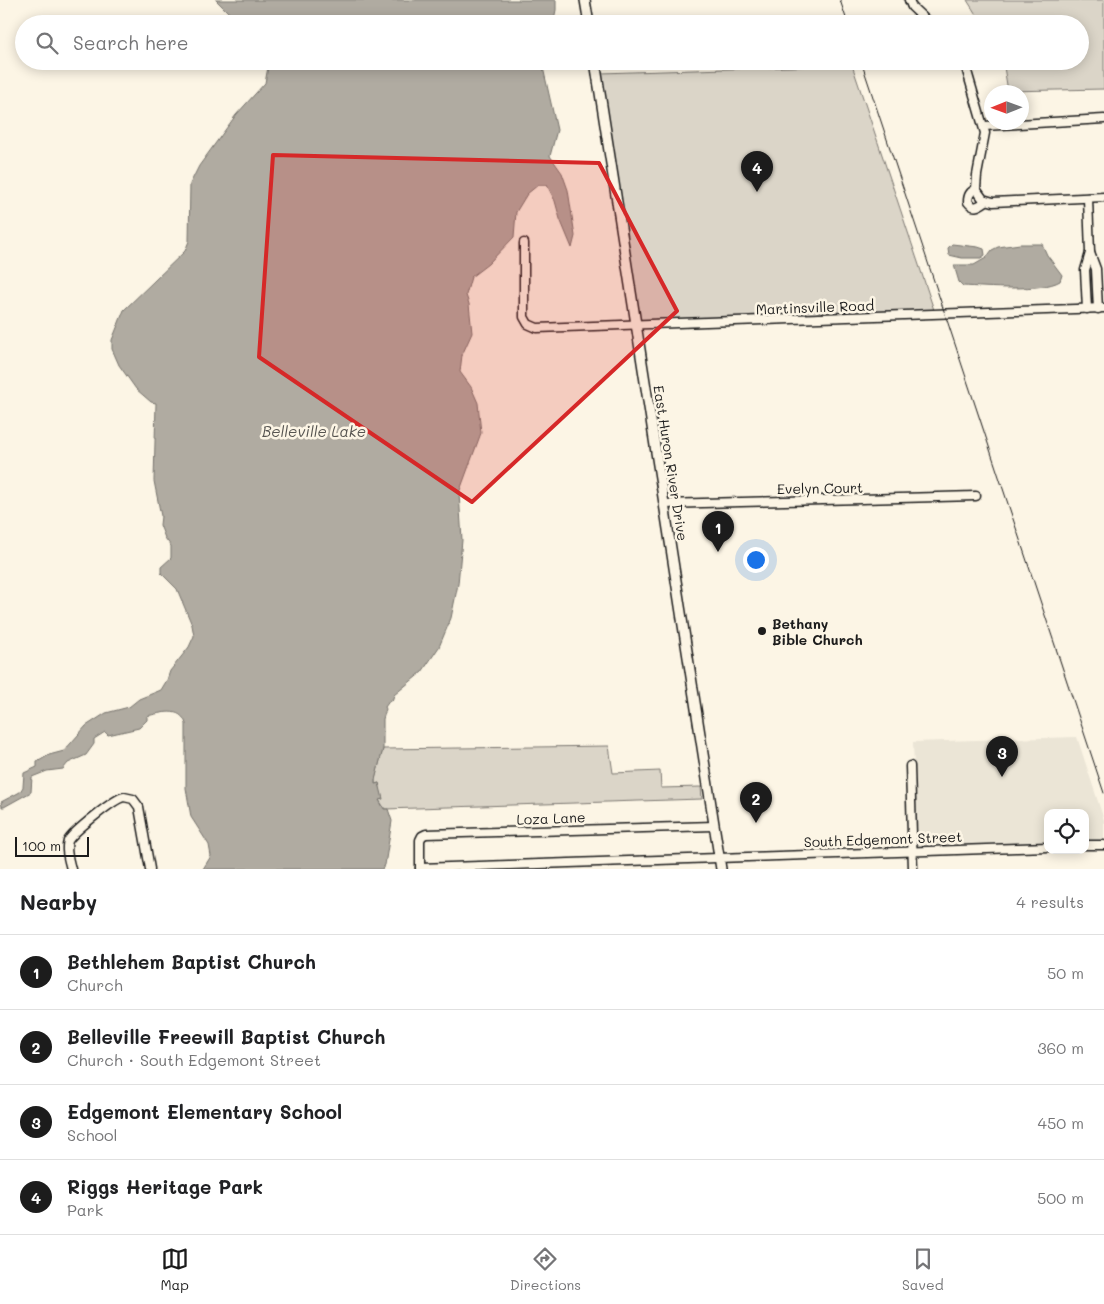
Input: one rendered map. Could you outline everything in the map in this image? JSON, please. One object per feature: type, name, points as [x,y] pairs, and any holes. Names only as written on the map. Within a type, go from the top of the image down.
[{"type":"main road","points":[[585,0],[588,15]]},
{"type":"main road","name":"East Huron River Drive","points":[[596,70],[721,869]]},
{"type":"street","points":[[909,0],[912,7],[920,15]]},
{"type":"street","points":[[967,70],[984,126]]},
{"type":"street","points":[[1029,123],[1104,119]]},
{"type":"street","points":[[984,130],[985,139],[976,189],[979,195],[986,201],[1104,197]]},
{"type":"street","points":[[976,189],[970,192],[968,196],[968,202],[971,206],[980,206],[986,201]]},
{"type":"street","points":[[1087,309],[1085,270],[1090,253],[1088,198]]},
{"type":"street","name":"Martinsville Road","points":[[524,244],[524,317],[528,324],[536,328],[1101,308]]},
{"type":"street","points":[[1090,253],[1096,269],[1101,308]]},
{"type":"street","name":"Evelyn Court","points":[[664,504],[976,496]]},
{"type":"street","points":[[910,766],[913,869]]},
{"type":"street","points":[[71,869],[67,850],[70,839],[112,802],[124,797],[133,799],[139,807],[150,869]]},
{"type":"street","name":"Loza Lane","points":[[420,869],[420,840],[426,834],[714,826]]},
{"type":"street","points":[[1089,845],[1104,845]]},
{"type":"street","name":"South Edgemont Street","points":[[420,869],[1044,846]]},
{"type":"highlighted area","points":[[273,155],[599,163],[677,311],[472,502],[259,357]]},
{"type":"shaded area","points":[[967,0],[1104,0],[1104,89],[1029,91],[1029,85],[1007,85],[1004,70],[1089,70],[1089,15],[976,15]]},
{"type":"shaded area","points":[[695,70],[854,70],[934,310],[640,320],[601,73]]},
{"type":"shaded area","points":[[1077,737],[1104,820],[1104,840],[1089,841],[1089,809],[1044,809],[1044,842],[917,846],[913,742]]},
{"type":"shaded area","points":[[609,746],[613,773],[660,771],[661,788],[701,787],[702,799],[385,809],[379,800],[382,799],[379,783],[375,784],[383,749]]},
{"type":"water","points":[[216,0],[556,0],[555,15],[231,15]]},
{"type":"water","name":"Belleville Lake","points":[[267,70],[544,70],[557,130],[550,156],[562,173],[568,190],[575,236],[572,248],[555,201],[547,185],[538,185],[527,194],[516,212],[514,237],[488,264],[471,277],[466,295],[469,304],[472,333],[462,355],[460,372],[471,387],[478,403],[481,433],[459,493],[462,540],[458,584],[451,618],[439,647],[422,672],[394,695],[392,701],[390,700],[385,707],[383,749],[375,784],[379,783],[383,799],[379,800],[384,809],[388,809],[392,821],[385,865],[382,869],[203,869],[211,856],[209,845],[191,817],[186,788],[186,724],[180,715],[170,712],[147,716],[147,720],[139,728],[108,735],[105,732],[94,739],[94,744],[86,755],[68,763],[63,769],[47,771],[32,777],[31,792],[4,807],[2,807],[1,802],[20,792],[23,787],[24,773],[37,767],[37,762],[49,755],[64,751],[86,726],[106,713],[129,707],[139,699],[161,690],[170,671],[189,647],[194,636],[192,625],[177,589],[161,573],[161,567],[171,558],[171,546],[165,538],[160,525],[161,516],[154,481],[156,403],[151,402],[136,389],[119,365],[112,349],[112,340],[124,310],[185,251],[189,241],[190,184],[199,166],[236,115],[265,83]]},
{"type":"water","points":[[952,244],[984,249],[985,255],[981,258],[962,258],[949,255],[948,248]]},
{"type":"water","points":[[1042,244],[1047,255],[1062,275],[1060,281],[1040,287],[1027,288],[963,286],[959,282],[954,265],[974,265],[986,258],[992,250],[998,247]]},
{"type":"railway","points":[[840,0],[845,15]]},
{"type":"railway","points":[[864,70],[1104,793]]},
{"type":"place","name":"Riggs Heritage Park","points":[[757,192]]},
{"type":"place","name":"Bethlehem Baptist Church","points":[[718,552]]},
{"type":"place","name":"Bethany Bible Church","points":[[762,631]]},
{"type":"place","name":"Edgemont Elementary School","points":[[1002,777]]},
{"type":"place","name":"Belleville Freewill Baptist Church","points":[[756,823]]}]
